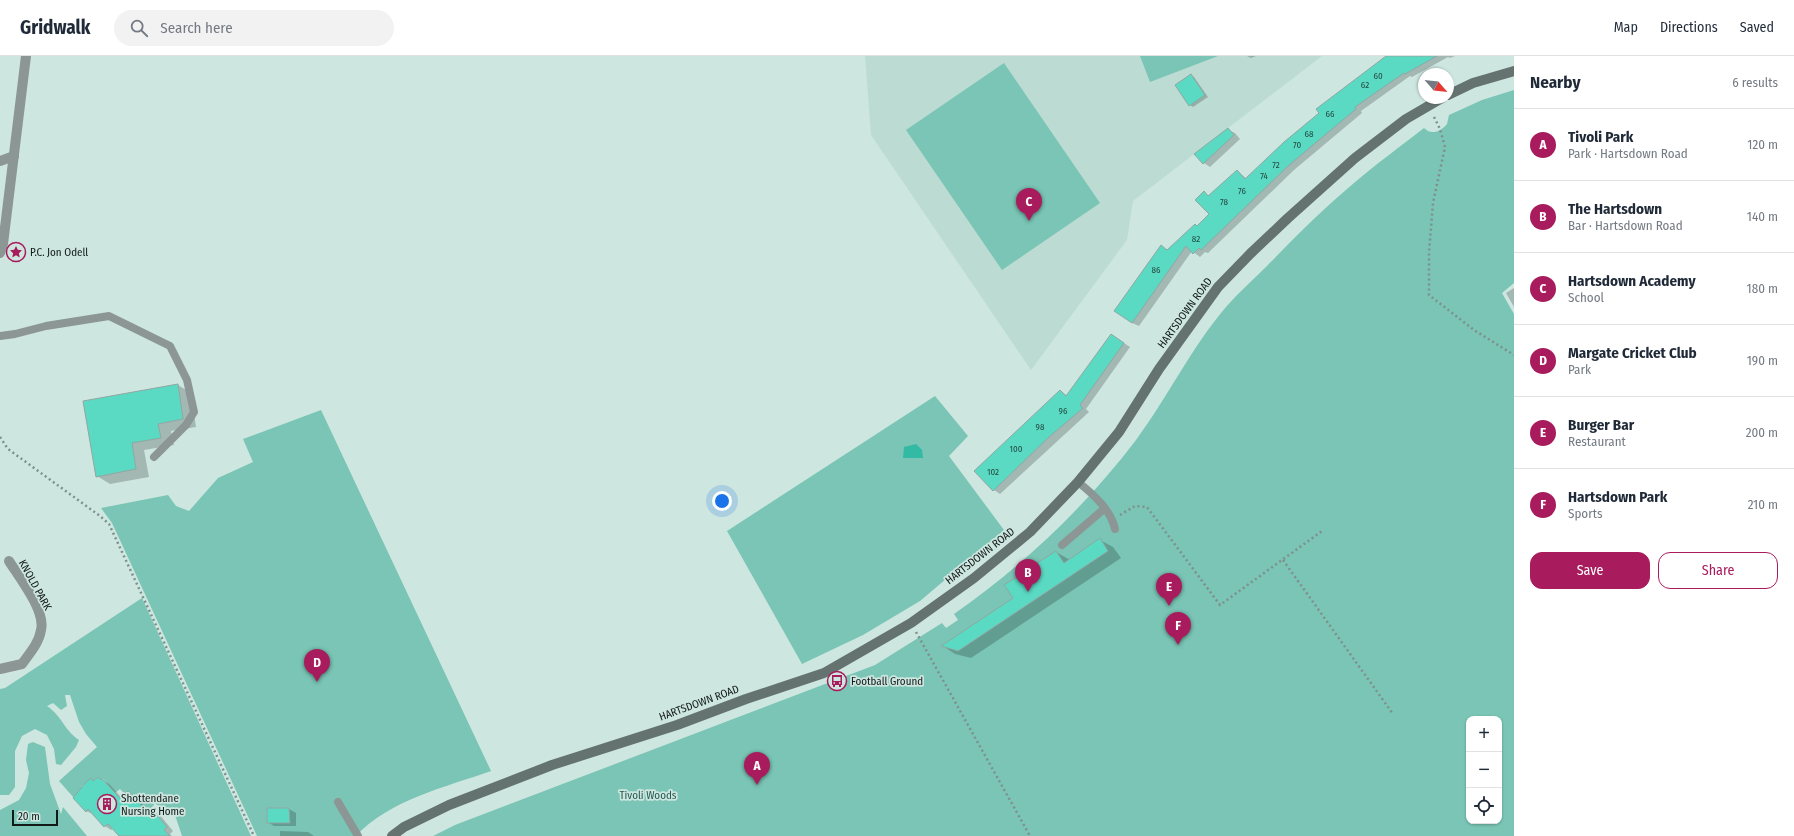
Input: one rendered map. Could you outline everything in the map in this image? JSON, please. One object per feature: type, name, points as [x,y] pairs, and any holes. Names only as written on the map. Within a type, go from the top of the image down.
[{"type":"main road","points":[[1454,92],[1473,83],[1514,71]]},
{"type":"main road","name":"HARTSDOWN ROAD","points":[[392,836],[404,827],[449,805],[552,765],[677,725],[746,699],[824,673],[911,623],[974,578],[1030,532],[1078,482],[1119,432],[1159,369],[1218,287],[1288,218],[1356,158],[1406,119],[1428,105]]},
{"type":"street","points":[[0,253],[3,244],[26,56]]},
{"type":"street","points":[[0,161],[14,156]]},
{"type":"street","name":"KNOLD PARK","points":[[0,669],[22,664],[36,645],[42,628],[40,614],[9,561]]},
{"type":"lane","points":[[0,336],[15,334],[46,326],[109,316],[170,346],[187,380],[194,412],[186,425],[154,457]]},
{"type":"lane","points":[[1078,482],[1092,494],[1113,519],[1115,529]]},
{"type":"lane","points":[[1062,545],[1104,509]]},
{"type":"lane","points":[[338,802],[358,836]]},
{"type":"path","points":[[1428,105],[1440,129],[1445,148],[1433,203],[1429,252],[1429,295],[1474,330],[1514,355]]},
{"type":"path","points":[[0,437],[8,449],[109,524],[254,836]]},
{"type":"path","points":[[1113,519],[1135,506],[1147,507],[1220,605],[1322,531]]},
{"type":"path","points":[[1282,560],[1393,714]]},
{"type":"path","points":[[911,623],[1030,836]]},
{"type":"shaded area","points":[[865,56],[1322,56],[1133,201],[1127,240],[1031,370],[871,135]]},
{"type":"shaded area","points":[[916,444],[922,450],[923,458],[903,458],[904,447]]},
{"type":"green space","points":[[1140,56],[1218,56],[1150,82]]},
{"type":"green space","points":[[1004,63],[1100,203],[1002,270],[906,130]]},
{"type":"green space","name":"Tivoli Woods","points":[[1514,90],[1514,283],[1502,293],[1514,314],[1514,836],[433,836],[455,825],[875,665],[942,623],[946,628],[958,620],[954,614],[1028,556],[1096,489],[1148,424],[1213,323],[1236,296],[1331,203],[1362,176],[1424,128],[1430,132],[1436,132],[1442,129],[1447,124],[1449,115],[1482,100]]},
{"type":"green space","points":[[935,396],[968,436],[949,456],[1004,530],[920,601],[863,635],[802,664],[727,531]]},
{"type":"green space","points":[[321,410],[491,771],[437,789],[401,804],[369,824],[356,836],[257,836],[112,523],[101,508],[168,495],[176,506],[189,511],[218,478],[253,462],[243,439]]},
{"type":"green space","points":[[142,598],[251,836],[182,836],[175,815],[154,803],[154,805],[137,821],[137,801],[128,791],[125,794],[120,789],[115,793],[103,779],[101,780],[98,777],[93,781],[91,778],[81,787],[82,788],[78,792],[79,793],[74,798],[59,781],[97,747],[86,734],[79,722],[70,695],[65,695],[67,706],[61,710],[53,703],[47,706],[79,740],[76,747],[61,765],[56,764],[54,749],[47,735],[35,729],[22,736],[15,751],[15,787],[9,795],[0,795],[0,689],[5,688]]},
{"type":"green space","points":[[33,742],[45,747],[50,784],[61,814],[63,807],[87,836],[0,836],[0,810],[19,800],[26,788],[29,773],[26,760],[28,744]]},
{"type":"building","points":[[1386,56],[1437,56],[1405,74],[1404,73],[1355,107],[1356,109],[1288,166],[1201,250],[1199,248],[1193,254],[1186,246],[1132,323],[1114,311],[1161,245],[1167,250],[1195,224],[1197,226],[1209,214],[1195,200],[1204,191],[1208,196],[1237,170],[1245,179],[1284,142],[1319,113],[1316,109]]},
{"type":"building","points":[[1191,74],[1205,95],[1189,106],[1175,85]]},
{"type":"building","points":[[1228,128],[1234,135],[1203,164],[1194,154]]},
{"type":"building","points":[[1111,334],[1124,343],[1080,405],[1083,408],[1049,437],[993,491],[974,471],[1060,390],[1066,396]]},
{"type":"building","points":[[178,384],[183,419],[158,424],[161,438],[132,443],[136,469],[96,477],[83,401]]},
{"type":"building","points":[[1100,538],[1108,551],[958,651],[941,646],[1013,598],[1004,585],[1018,575],[1056,551],[1064,563]]},
{"type":"building","name":"Shottendane Nursing Home","points":[[98,777],[101,780],[102,779],[120,798],[128,791],[149,814],[153,810],[167,827],[164,830],[170,836],[119,836],[108,824],[104,827],[88,809],[86,812],[73,798],[86,782],[91,778],[93,781]]},
{"type":"building","points":[[267,808],[289,808],[290,823],[267,823]]},
{"type":"place","name":"Hartsdown Academy","points":[[1029,221]]},
{"type":"place","name":"P.C. Jon Odell","points":[[16,252]]},
{"type":"place","name":"The Hartsdown","points":[[1028,592]]},
{"type":"place","name":"Burger Bar","points":[[1169,606]]},
{"type":"place","name":"Hartsdown Park","points":[[1178,645]]},
{"type":"place","name":"Football Ground","points":[[837,681]]},
{"type":"place","name":"Margate Cricket Club","points":[[317,682]]},
{"type":"place","name":"Tivoli Park","points":[[757,785]]},
{"type":"place","name":"Shottendane Nursing Home","points":[[107,804]]}]
